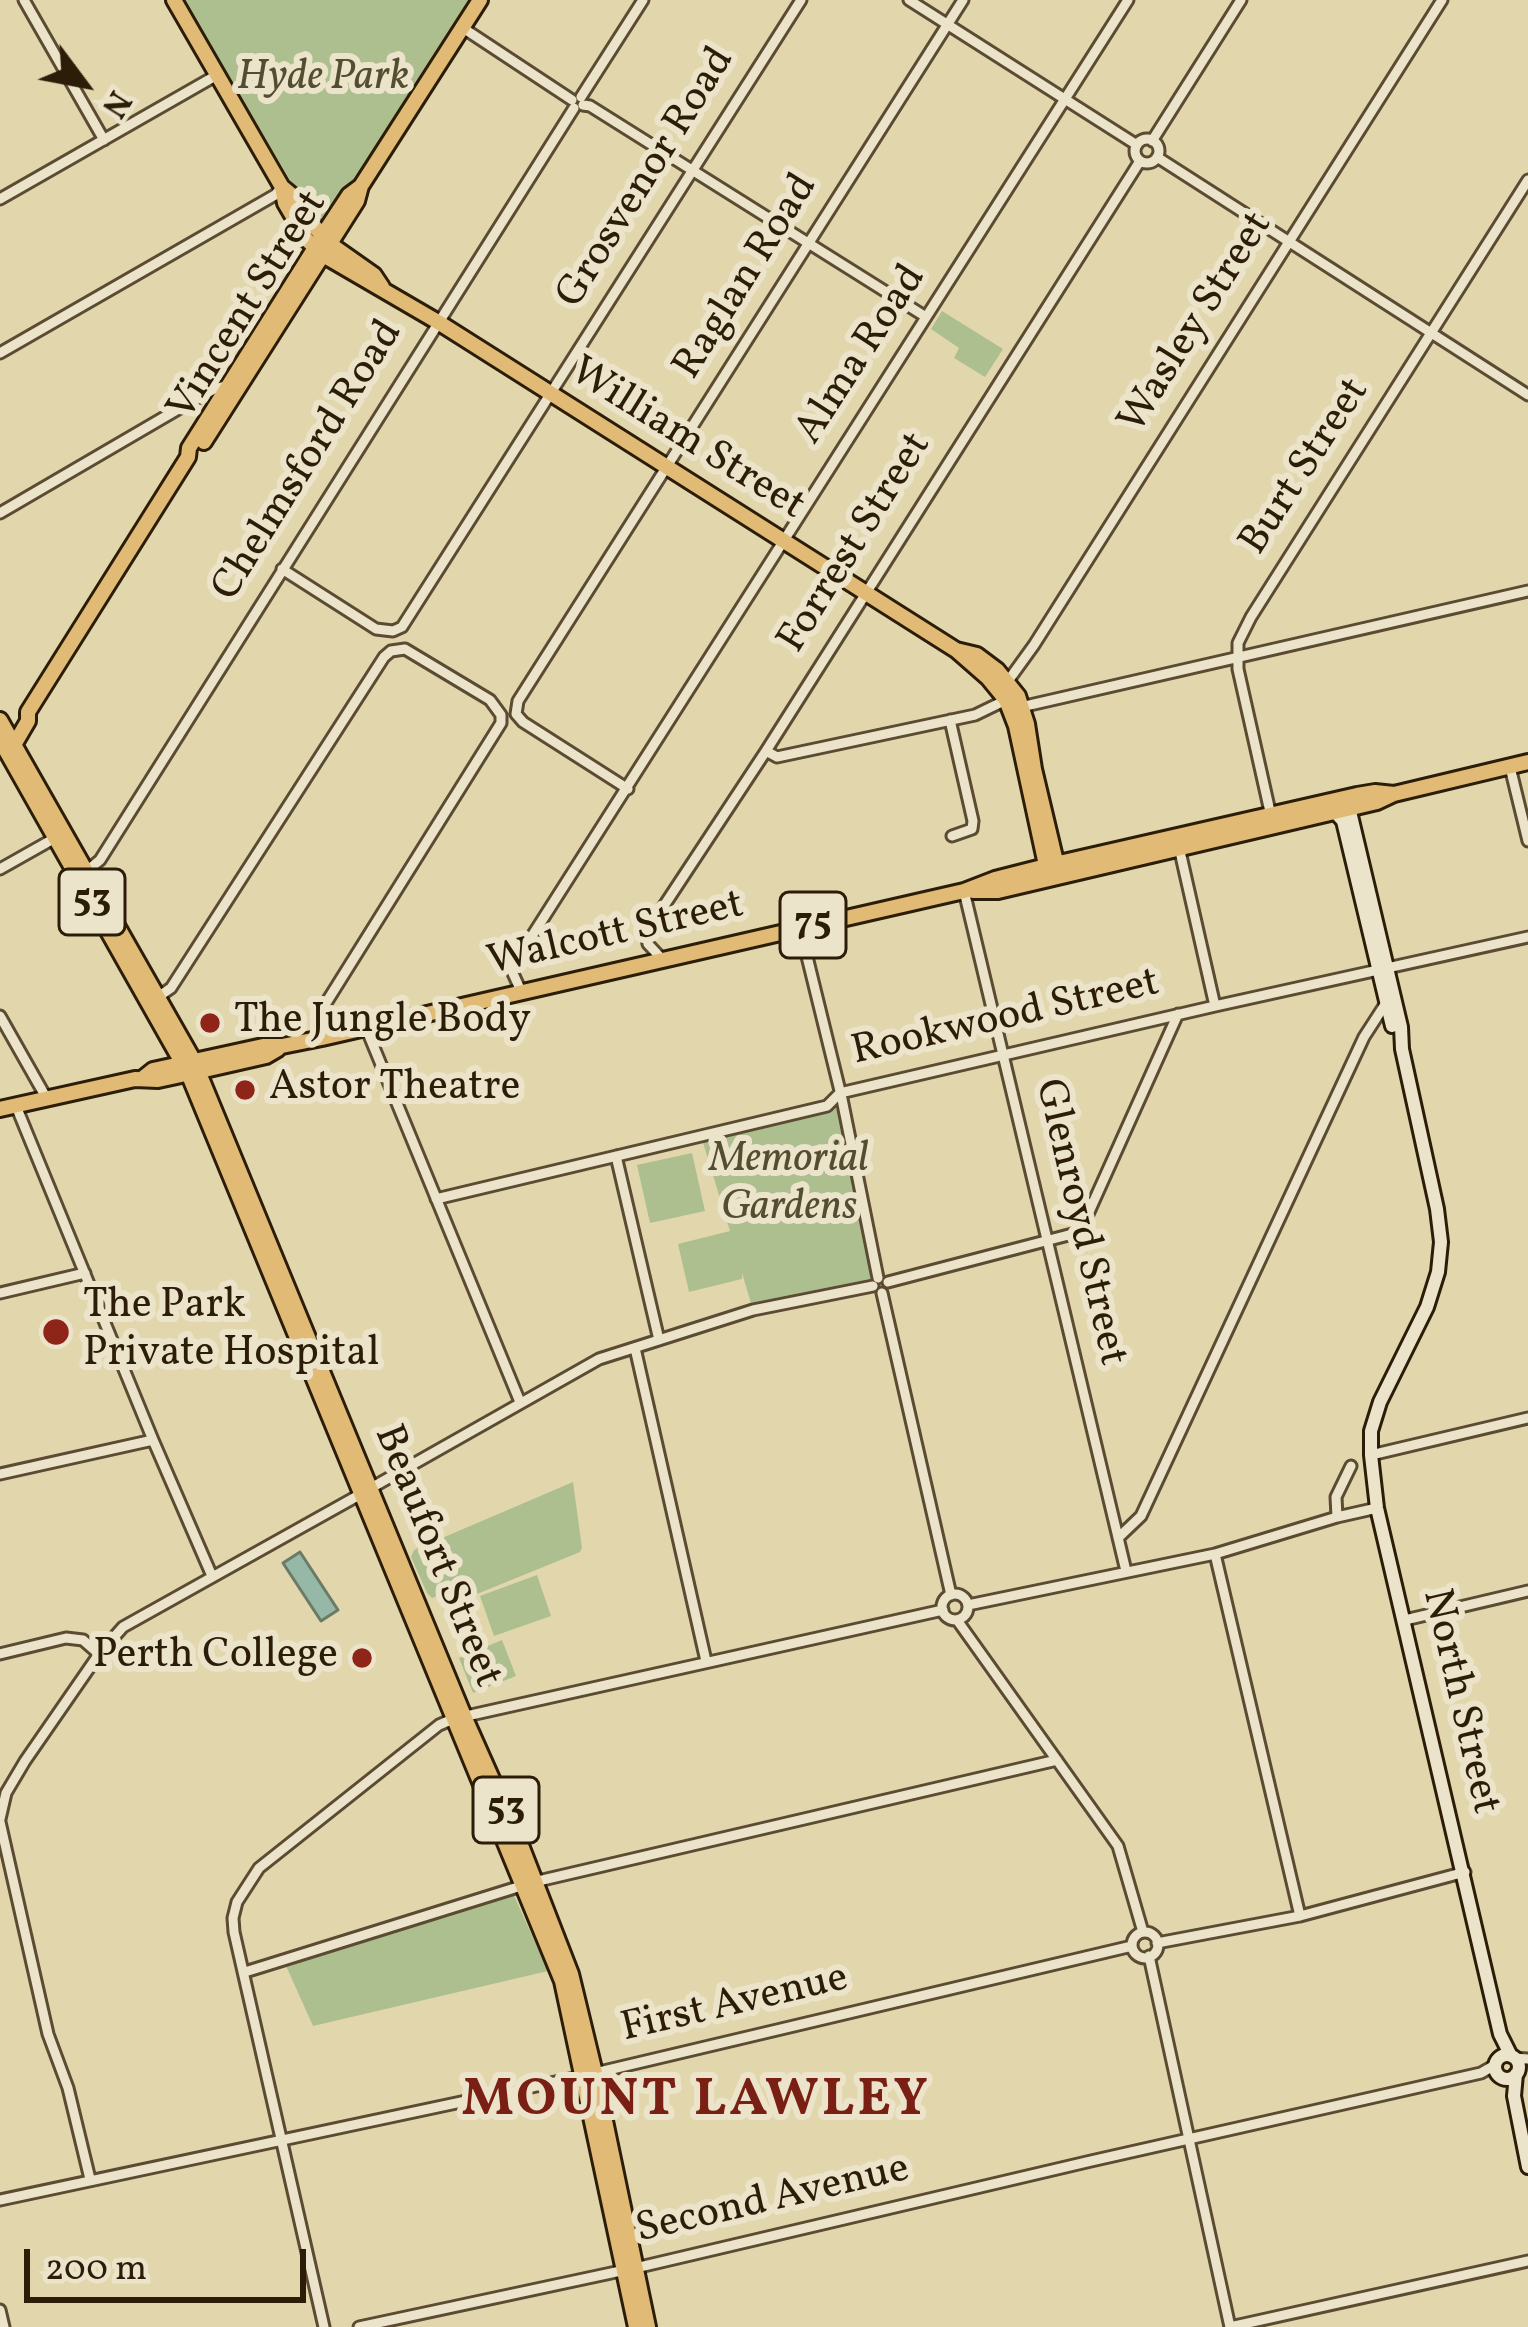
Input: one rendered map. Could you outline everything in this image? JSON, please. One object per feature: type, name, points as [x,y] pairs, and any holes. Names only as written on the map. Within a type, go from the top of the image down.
[{"type":"main road","name":"William Street","points":[[174,0],[282,187],[285,203],[306,239],[374,275],[382,287],[956,650],[1014,703]]},
{"type":"main road","name":"Vincent Street","points":[[3,731],[28,721],[28,712],[188,457],[189,448],[322,246],[357,201],[361,186],[480,0]]},
{"type":"main road","name":"Vincent Street","points":[[188,457],[197,453],[322,246]]},
{"type":"main road","name":"William Street","points":[[956,650],[977,655],[1008,681]]},
{"type":"main road","points":[[1008,681],[1052,871]]},
{"type":"main road","points":[[3,731],[28,712]]},
{"type":"main road","name":"Beaufort Street","points":[[3,731],[191,1067]]},
{"type":"main road","name":"Beaufort Street","points":[[3,731],[55,838],[158,997],[191,1067],[366,1491],[452,1720]]},
{"type":"main road","name":"Walcott Street","points":[[1178,843],[1271,816],[1377,802],[1528,763]]},
{"type":"main road","points":[[1344,806],[1402,1049]]},
{"type":"main road","name":"Walcott Street","points":[[8,1108],[143,1078],[153,1070],[266,1056],[282,1046],[964,891],[998,891],[1052,871],[1344,806]]},
{"type":"main road","points":[[1384,970],[1386,1002],[1402,1049]]},
{"type":"main road","name":"North Street","points":[[1402,1049],[1441,1242],[1438,1272],[1426,1307],[1380,1402],[1371,1431],[1371,1455],[1377,1508],[1511,2066],[1528,2167]]},
{"type":"main road","name":"Beaufort Street","points":[[366,1491],[452,1720],[517,1835],[529,1884],[571,1974],[636,2327]]},
{"type":"main road","name":"Beaufort Street","points":[[629,2270],[648,2327]]},
{"type":"street","points":[[24,0],[104,140]]},
{"type":"street","name":"Chelmsford Road","points":[[79,870],[103,852],[643,0]]},
{"type":"street","name":"Grosvenor Road","points":[[282,568],[376,629],[393,632],[405,623],[800,0]]},
{"type":"street","points":[[909,0],[1137,145]]},
{"type":"street","name":"Raglan Road","points":[[628,789],[523,722],[516,714],[518,701],[963,0]]},
{"type":"street","name":"Alma Road","points":[[521,991],[511,970],[1128,0]]},
{"type":"street","points":[[1152,141],[1241,0]]},
{"type":"street","name":"Wasley Street","points":[[1008,681],[1442,0]]},
{"type":"street","points":[[463,28],[926,317]]},
{"type":"street","points":[[0,199],[217,75]]},
{"type":"street","points":[[1137,145],[1152,141],[1157,157]]},
{"type":"street","points":[[1137,145],[1140,161],[1149,163],[1157,157]]},
{"type":"street","points":[[1157,157],[1528,395]]},
{"type":"street","name":"Forrest Street","points":[[662,959],[648,944],[646,933],[1140,161]]},
{"type":"street","name":"Burt Street","points":[[1238,657],[1238,643],[1251,617],[1528,180]]},
{"type":"street","points":[[0,353],[282,187]]},
{"type":"street","points":[[0,513],[200,397],[229,385]]},
{"type":"street","points":[[200,397],[208,418]]},
{"type":"street","points":[[766,752],[777,757],[1528,591]]},
{"type":"street","points":[[158,997],[171,988],[384,657],[398,648],[410,650],[490,700],[501,715],[498,733],[321,1011],[322,1038]]},
{"type":"street","points":[[1238,657],[1271,816]]},
{"type":"street","points":[[950,720],[973,821],[972,830],[952,836]]},
{"type":"street","points":[[1510,766],[1528,841]]},
{"type":"street","points":[[0,869],[55,838]]},
{"type":"street","points":[[1178,843],[1215,1006]]},
{"type":"street","name":"Glenroyd Street","points":[[964,891],[1126,1571]]},
{"type":"street","points":[[800,928],[951,1595]]},
{"type":"street","name":"Rookwood Street","points":[[436,1198],[827,1106],[840,1093],[1528,937]]},
{"type":"street","points":[[1118,1538],[1141,1516],[1364,1037],[1386,1002]]},
{"type":"street","points":[[90,2179],[68,2088],[48,2034],[0,1821],[6,1793],[99,1654],[123,1627],[599,1359],[754,1310],[880,1285],[1080,1232],[1178,1014]]},
{"type":"street","points":[[0,1016],[47,1099]]},
{"type":"street","points":[[1372,1026],[1393,1028]]},
{"type":"street","points":[[366,1028],[520,1402]]},
{"type":"street","points":[[8,1108],[85,1273],[212,1576]]},
{"type":"street","points":[[616,1156],[659,1340]]},
{"type":"street","points":[[0,1293],[85,1273]]},
{"type":"street","points":[[635,1348],[706,1661]]},
{"type":"street","points":[[1371,1455],[1528,1418]]},
{"type":"street","points":[[0,1474],[153,1440]]},
{"type":"street","points":[[1337,1517],[1336,1497],[1351,1466]]},
{"type":"street","points":[[968,1605],[1215,1554],[1377,1508]]},
{"type":"street","points":[[1215,1554],[1300,1916]]},
{"type":"street","points":[[1406,1620],[1528,1592]]},
{"type":"street","points":[[951,1595],[963,1597],[968,1605],[966,1615],[957,1620],[948,1618],[943,1610],[951,1595]]},
{"type":"street","points":[[324,2327],[233,1918],[244,1888],[259,1868],[452,1720],[943,1610]]},
{"type":"street","points":[[957,1620],[1118,1846],[1143,1932]]},
{"type":"street","points":[[0,1654],[66,1638],[83,1640],[99,1654]]},
{"type":"street","points":[[245,1972],[529,1884],[1057,1760]]},
{"type":"street","points":[[1157,1943],[1300,1916],[1465,1872]]},
{"type":"street","points":[[1143,1932],[1153,1935],[1157,1943],[1149,1956],[1136,1954],[1132,1946],[1136,1935],[1143,1932]]},
{"type":"street","name":"First Avenue","points":[[0,2200],[589,2074],[1132,1946]]},
{"type":"street","points":[[1149,1956],[1230,2327],[1528,2261]]},
{"type":"street","name":"Second Avenue","points":[[359,2327],[629,2270],[1511,2066]]},
{"type":"street","points":[[0,2310],[4,2327]]},
{"type":"green space","name":"Hyde Park","points":[[184,0],[469,0],[361,170],[323,220],[306,207]]},
{"type":"green space","points":[[942,311],[1003,349],[985,377],[954,358],[959,348],[931,329]]},
{"type":"green space","name":"Memorial Gardens","points":[[842,1099],[880,1283],[753,1310],[742,1273],[742,1279],[689,1292],[678,1244],[730,1231],[701,1136]]},
{"type":"green space","points":[[692,1153],[705,1211],[650,1223],[637,1165]]},
{"type":"green space","points":[[573,1482],[580,1552],[477,1594],[472,1582],[432,1598],[427,1593],[411,1557],[414,1550]]},
{"type":"green space","points":[[537,1575],[551,1616],[494,1636],[480,1596]]},
{"type":"green space","points":[[502,1640],[516,1676],[473,1693],[459,1658]]},
{"type":"green space","points":[[512,1891],[548,1971],[313,2026],[282,1957]]},
{"type":"shaded area","points":[[300,1552],[338,1610],[321,1621],[283,1563]]},
{"type":"place","name":"The Jungle Body","points":[[210,1023]]},
{"type":"place","name":"Astor Theatre","points":[[245,1090]]},
{"type":"place","name":"The Park Private Hospital","points":[[56,1332]]},
{"type":"place","name":"Perth College","points":[[362,1658]]},
{"type":"district","name":"MOUNT LAWLEY","points":[[696,2104]]}]
